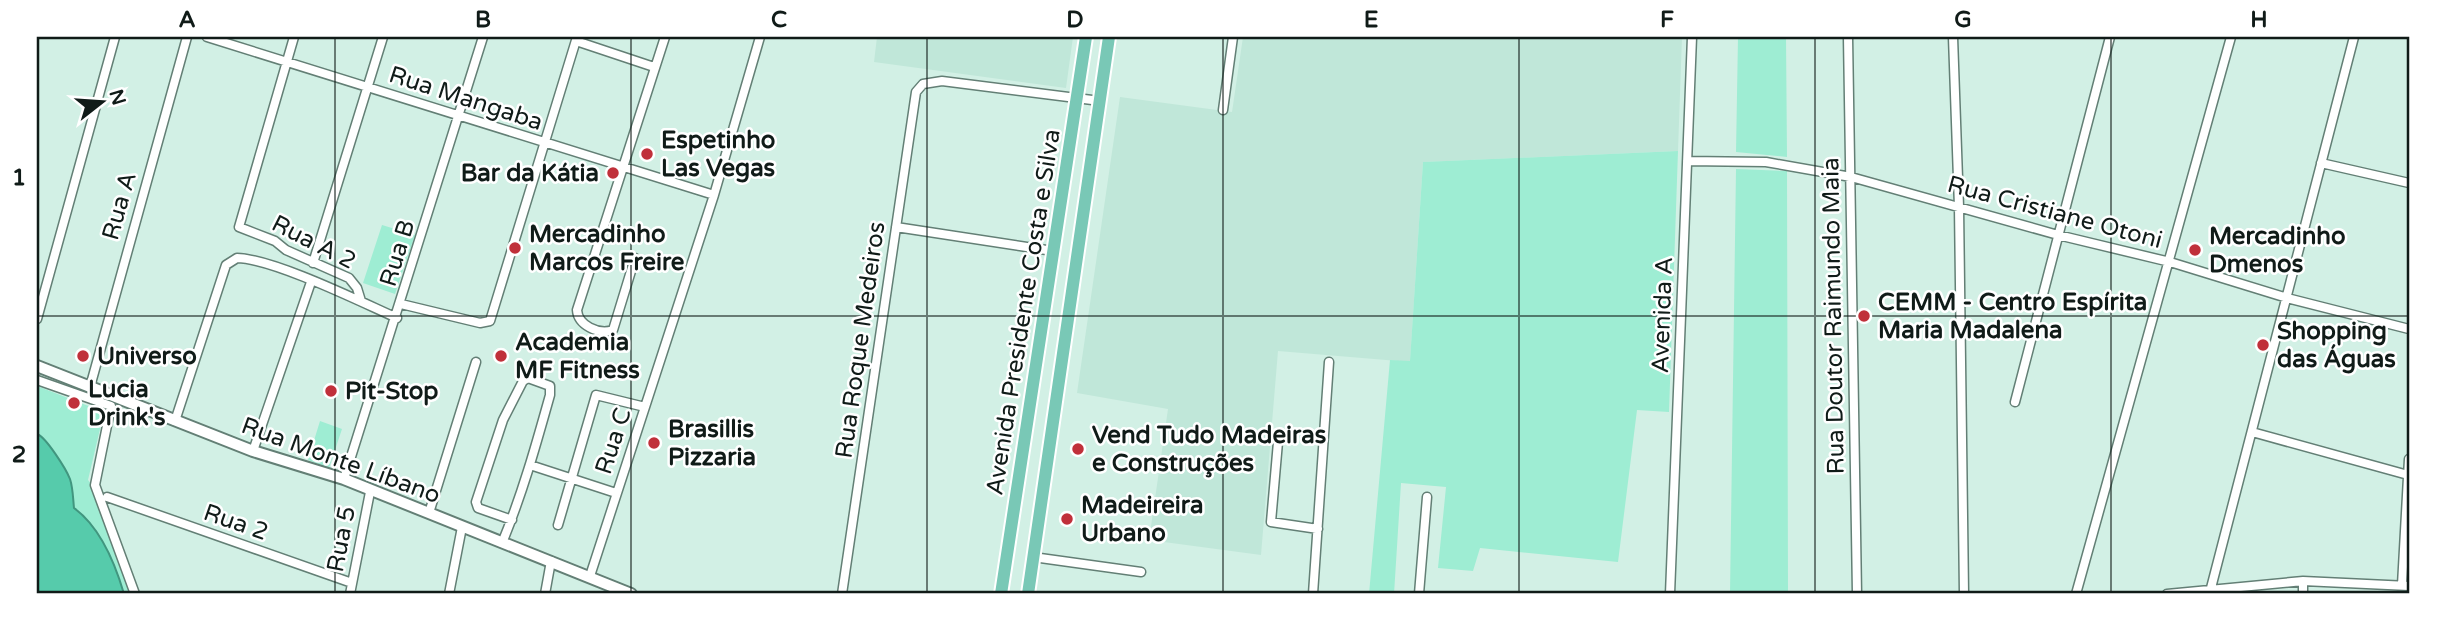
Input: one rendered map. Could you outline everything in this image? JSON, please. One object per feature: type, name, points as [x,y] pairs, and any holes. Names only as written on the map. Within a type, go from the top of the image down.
[{"type":"main road","name":"Avenida Presidente Costa e Silva","points":[[1002,594],[1086,37]]},
{"type":"main road","name":"Avenida Presidente Costa e Silva","points":[[1028,594],[1110,37]]},
{"type":"main road","points":[[1035,370],[1060,373]]},
{"type":"street","points":[[37,319],[115,37]]},
{"type":"street","name":"Rua A","points":[[90,387],[187,37]]},
{"type":"street","name":"Rua Mangaba","points":[[207,37],[287,60],[543,144],[714,195]]},
{"type":"street","points":[[287,60],[294,37]]},
{"type":"street","points":[[313,263],[383,37]]},
{"type":"street","name":"Rua B","points":[[344,479],[397,318],[483,37]]},
{"type":"street","points":[[635,258],[613,330],[606,332],[584,325],[578,319],[577,310],[663,37]]},
{"type":"street","name":"Rua C","points":[[590,576],[714,195],[760,37]]},
{"type":"street","points":[[1223,110],[1233,37]]},
{"type":"street","name":"Avenida A","points":[[1670,594],[1692,37]]},
{"type":"street","name":"Rua Doutor Raimundo Maia","points":[[1848,37],[1857,594]]},
{"type":"street","points":[[1953,37],[1959,206],[1964,594]]},
{"type":"street","points":[[2015,402],[2110,37]]},
{"type":"street","points":[[2076,594],[2231,37]]},
{"type":"street","points":[[2211,588],[2354,37]]},
{"type":"street","points":[[401,304],[486,323],[494,314],[576,39],[654,67]]},
{"type":"street","name":"Rua A 2","points":[[287,60],[239,227],[275,241],[313,263],[349,278],[358,288],[361,301]]},
{"type":"street","name":"Rua Roque Medeiros","points":[[842,594],[916,92],[923,84],[942,82],[1077,98]]},
{"type":"street","points":[[1077,98],[1100,101]]},
{"type":"street","name":"Rua Cristiane Otoni","points":[[1687,161],[1766,162],[1850,177],[2057,235],[2170,262],[2287,298],[2409,328]]},
{"type":"street","points":[[2321,163],[2409,183]]},
{"type":"street","points":[[896,227],[1053,251]]},
{"type":"street","points":[[175,421],[226,265],[237,258],[267,265],[361,301],[397,318]]},
{"type":"street","points":[[253,451],[311,282]]},
{"type":"street","points":[[429,513],[476,362]]},
{"type":"street","points":[[1313,594],[1329,362]]},
{"type":"street","name":"Rua Monte Líbano","points":[[37,366],[253,451],[344,479],[370,492],[631,594]]},
{"type":"street","points":[[502,543],[512,520],[530,465],[550,395],[548,384],[528,378],[523,381],[503,420],[476,502],[478,508],[512,520]]},
{"type":"street","points":[[37,380],[111,406],[94,485],[135,594]]},
{"type":"street","points":[[558,525],[596,395],[645,407]]},
{"type":"street","points":[[2252,432],[2408,475]]},
{"type":"street","points":[[1278,442],[1271,522],[1318,528]]},
{"type":"street","points":[[2167,594],[2303,581],[2406,586],[2409,460]]},
{"type":"street","points":[[530,465],[616,493]]},
{"type":"street","name":"Rua 5","points":[[350,594],[370,492]]},
{"type":"street","points":[[1419,594],[1427,497]]},
{"type":"street","name":"Rua 2","points":[[107,498],[352,583]]},
{"type":"street","points":[[449,594],[462,527]]},
{"type":"street","points":[[1033,557],[1141,572]]},
{"type":"street","points":[[545,594],[551,561]]},
{"type":"street","points":[[2303,581],[2303,594]]},
{"type":"shaded area","points":[[877,37],[1073,37],[1066,88],[874,62]]},
{"type":"shaded area","points":[[1243,37],[1682,37],[1678,151],[1423,162],[1410,362],[1278,351],[1261,555],[1149,540],[1168,409],[1077,393],[1120,97],[1232,112]]},
{"type":"shaded area","points":[[1738,37],[1786,37],[1787,157],[1736,152]]},
{"type":"shaded area","points":[[1678,151],[1669,412],[1637,410],[1618,562],[1480,548],[1473,571],[1438,568],[1446,487],[1401,483],[1394,594],[1369,594],[1390,360],[1410,361],[1423,162]]},
{"type":"shaded area","points":[[1736,169],[1787,171],[1788,594],[1730,594]]},
{"type":"shaded area","points":[[382,225],[415,235],[395,294],[363,283]]},
{"type":"shaded area","points":[[37,386],[104,412],[88,480],[94,487],[132,594],[37,594]]},
{"type":"shaded area","points":[[320,421],[342,429],[329,468],[308,460]]},
{"type":"shaded area","points":[[37,434],[50,447],[68,474],[74,508],[99,535],[124,594],[37,594]]},
{"type":"place","name":"Espetinho Las Vegas","points":[[647,154]]},
{"type":"place","name":"Bar da Kátia","points":[[613,173]]},
{"type":"place","name":"Mercadinho Marcos Freire","points":[[515,248]]},
{"type":"place","name":"Mercadinho Dmenos","points":[[2195,250]]},
{"type":"place","name":"CEMM - Centro Espírita Maria Madalena","points":[[1864,316]]},
{"type":"place","name":"Shopping das Águas","points":[[2263,345]]},
{"type":"place","name":"Universo","points":[[83,356]]},
{"type":"place","name":"Academia MF Fitness","points":[[501,356]]},
{"type":"place","name":"Pit-Stop","points":[[331,391]]},
{"type":"place","name":"Lucia Drink's","points":[[74,403]]},
{"type":"place","name":"Brasillis Pizzaria","points":[[654,443]]},
{"type":"place","name":"Vend Tudo Madeiras e Construções","points":[[1078,449]]},
{"type":"place","name":"Madeireira Urbano","points":[[1067,519]]}]
